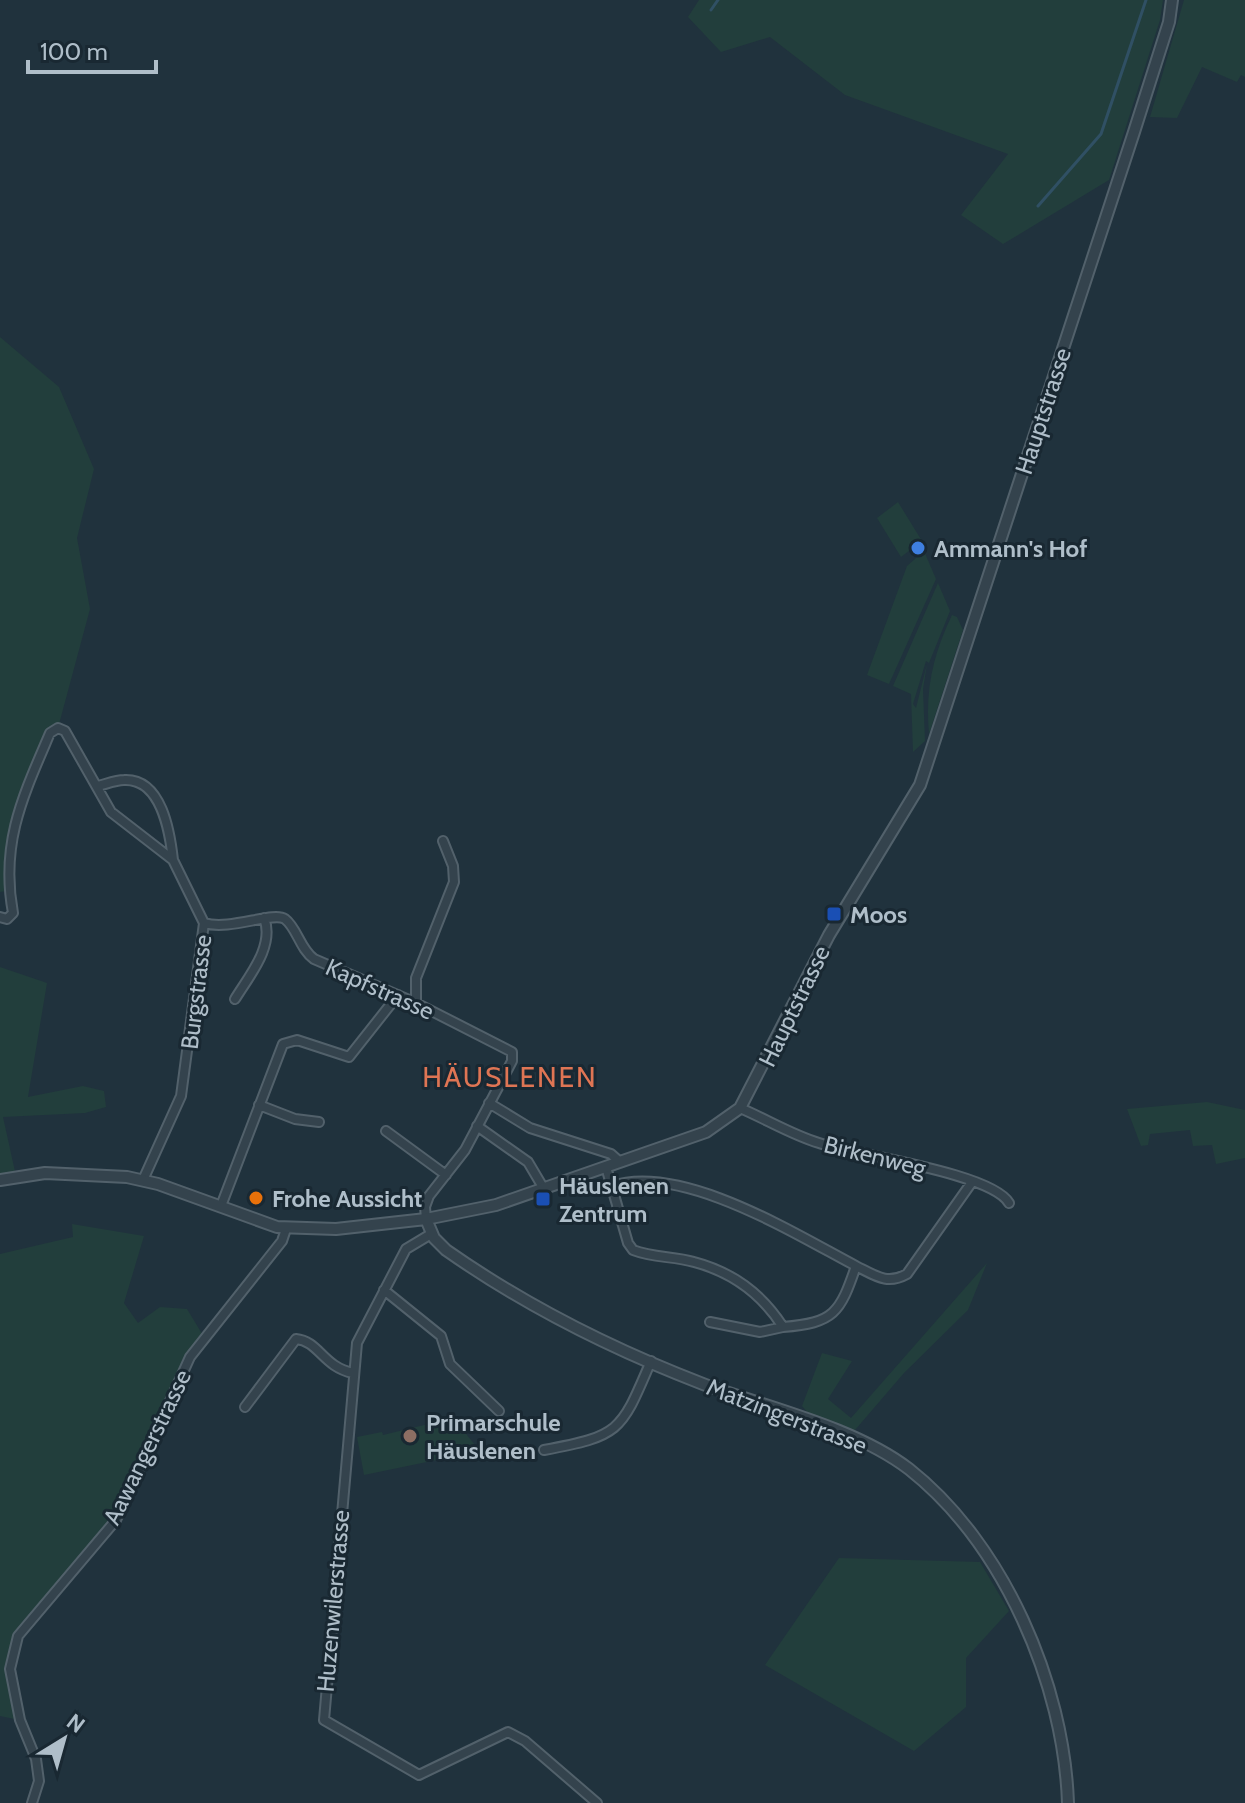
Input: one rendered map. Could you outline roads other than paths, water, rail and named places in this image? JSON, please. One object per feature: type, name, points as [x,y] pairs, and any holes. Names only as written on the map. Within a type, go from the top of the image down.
[{"type":"street","name":"Hauptstrasse","points":[[0,1180],[73,1172],[143,1180],[286,1229],[322,1230],[426,1219],[485,1208],[706,1132],[740,1108],[837,920],[920,785],[1134,132],[1169,22],[1172,0]]},
{"type":"street","name":"Burgstrasse","points":[[0,917],[7,919],[13,913],[5,867],[7,843],[17,808],[50,733],[58,728],[65,731],[111,812],[173,860],[204,923],[181,1096],[143,1180]]},
{"type":"street","points":[[98,786],[126,779],[146,789],[167,817],[173,860]]},
{"type":"street","points":[[416,1003],[416,978],[454,882],[453,866],[443,841]]},
{"type":"street","name":"Kapfstrasse","points":[[264,918],[278,916],[287,920],[302,950],[314,959],[416,1003],[512,1052],[512,1061],[489,1103]]},
{"type":"street","points":[[204,923],[230,927],[264,918],[268,937],[265,947],[235,999]]},
{"type":"street","points":[[221,1206],[286,1041],[297,1040],[349,1057],[398,995]]},
{"type":"street","points":[[431,1234],[426,1219],[426,1202],[489,1103],[530,1128],[611,1154],[620,1162]]},
{"type":"street","points":[[259,1105],[295,1119],[319,1122]]},
{"type":"street","name":"Birkenweg","points":[[740,1108],[817,1143],[996,1189],[1009,1203]]},
{"type":"street","points":[[477,1126],[528,1162],[544,1189]]},
{"type":"street","points":[[386,1131],[446,1175]]},
{"type":"street","points":[[606,1167],[633,1250],[694,1262],[729,1277],[761,1296],[783,1327]]},
{"type":"street","points":[[612,1186],[642,1180],[728,1201],[885,1281],[895,1281],[907,1274],[972,1182]]},
{"type":"street","name":"Aawangerstrasse","points":[[32,1803],[39,1781],[36,1759],[20,1720],[10,1669],[18,1636],[116,1520],[179,1376],[204,1337],[282,1241],[286,1229]]},
{"type":"street","name":"Huzenwilerstrasse","points":[[431,1234],[409,1245],[359,1336],[353,1373],[324,1720],[419,1775],[508,1732],[525,1741],[597,1803]]},
{"type":"street","name":"Matzingerstrasse","points":[[431,1234],[446,1250],[476,1269],[591,1334],[698,1382],[865,1442],[908,1468],[947,1504],[982,1547],[1008,1593],[1045,1678],[1064,1739],[1068,1803]]},
{"type":"street","points":[[710,1322],[760,1332],[815,1325],[827,1320],[839,1309],[856,1266]]},
{"type":"street","points":[[384,1290],[441,1336],[450,1364],[499,1411]]},
{"type":"street","points":[[245,1407],[296,1339],[311,1344],[335,1369],[353,1373]]},
{"type":"street","points":[[544,1450],[604,1437],[616,1428],[629,1411],[651,1361]]},
{"type":"waterway","points":[[711,10],[718,0]]},
{"type":"waterway","points":[[1038,206],[1101,134],[1146,0]]},
{"type":"place","name":"Ammann's Hof","points":[[918,548]]},
{"type":"place","name":"Moos","points":[[834,914]]},
{"type":"place","name":"Frohe Aussicht","points":[[256,1198]]},
{"type":"place","name":"Häuslenen Zentrum","points":[[543,1199]]},
{"type":"place","name":"Primarschule Häuslenen","points":[[410,1436]]},
{"type":"district","name":"HÄUSLENEN","points":[[510,1077]]}]
